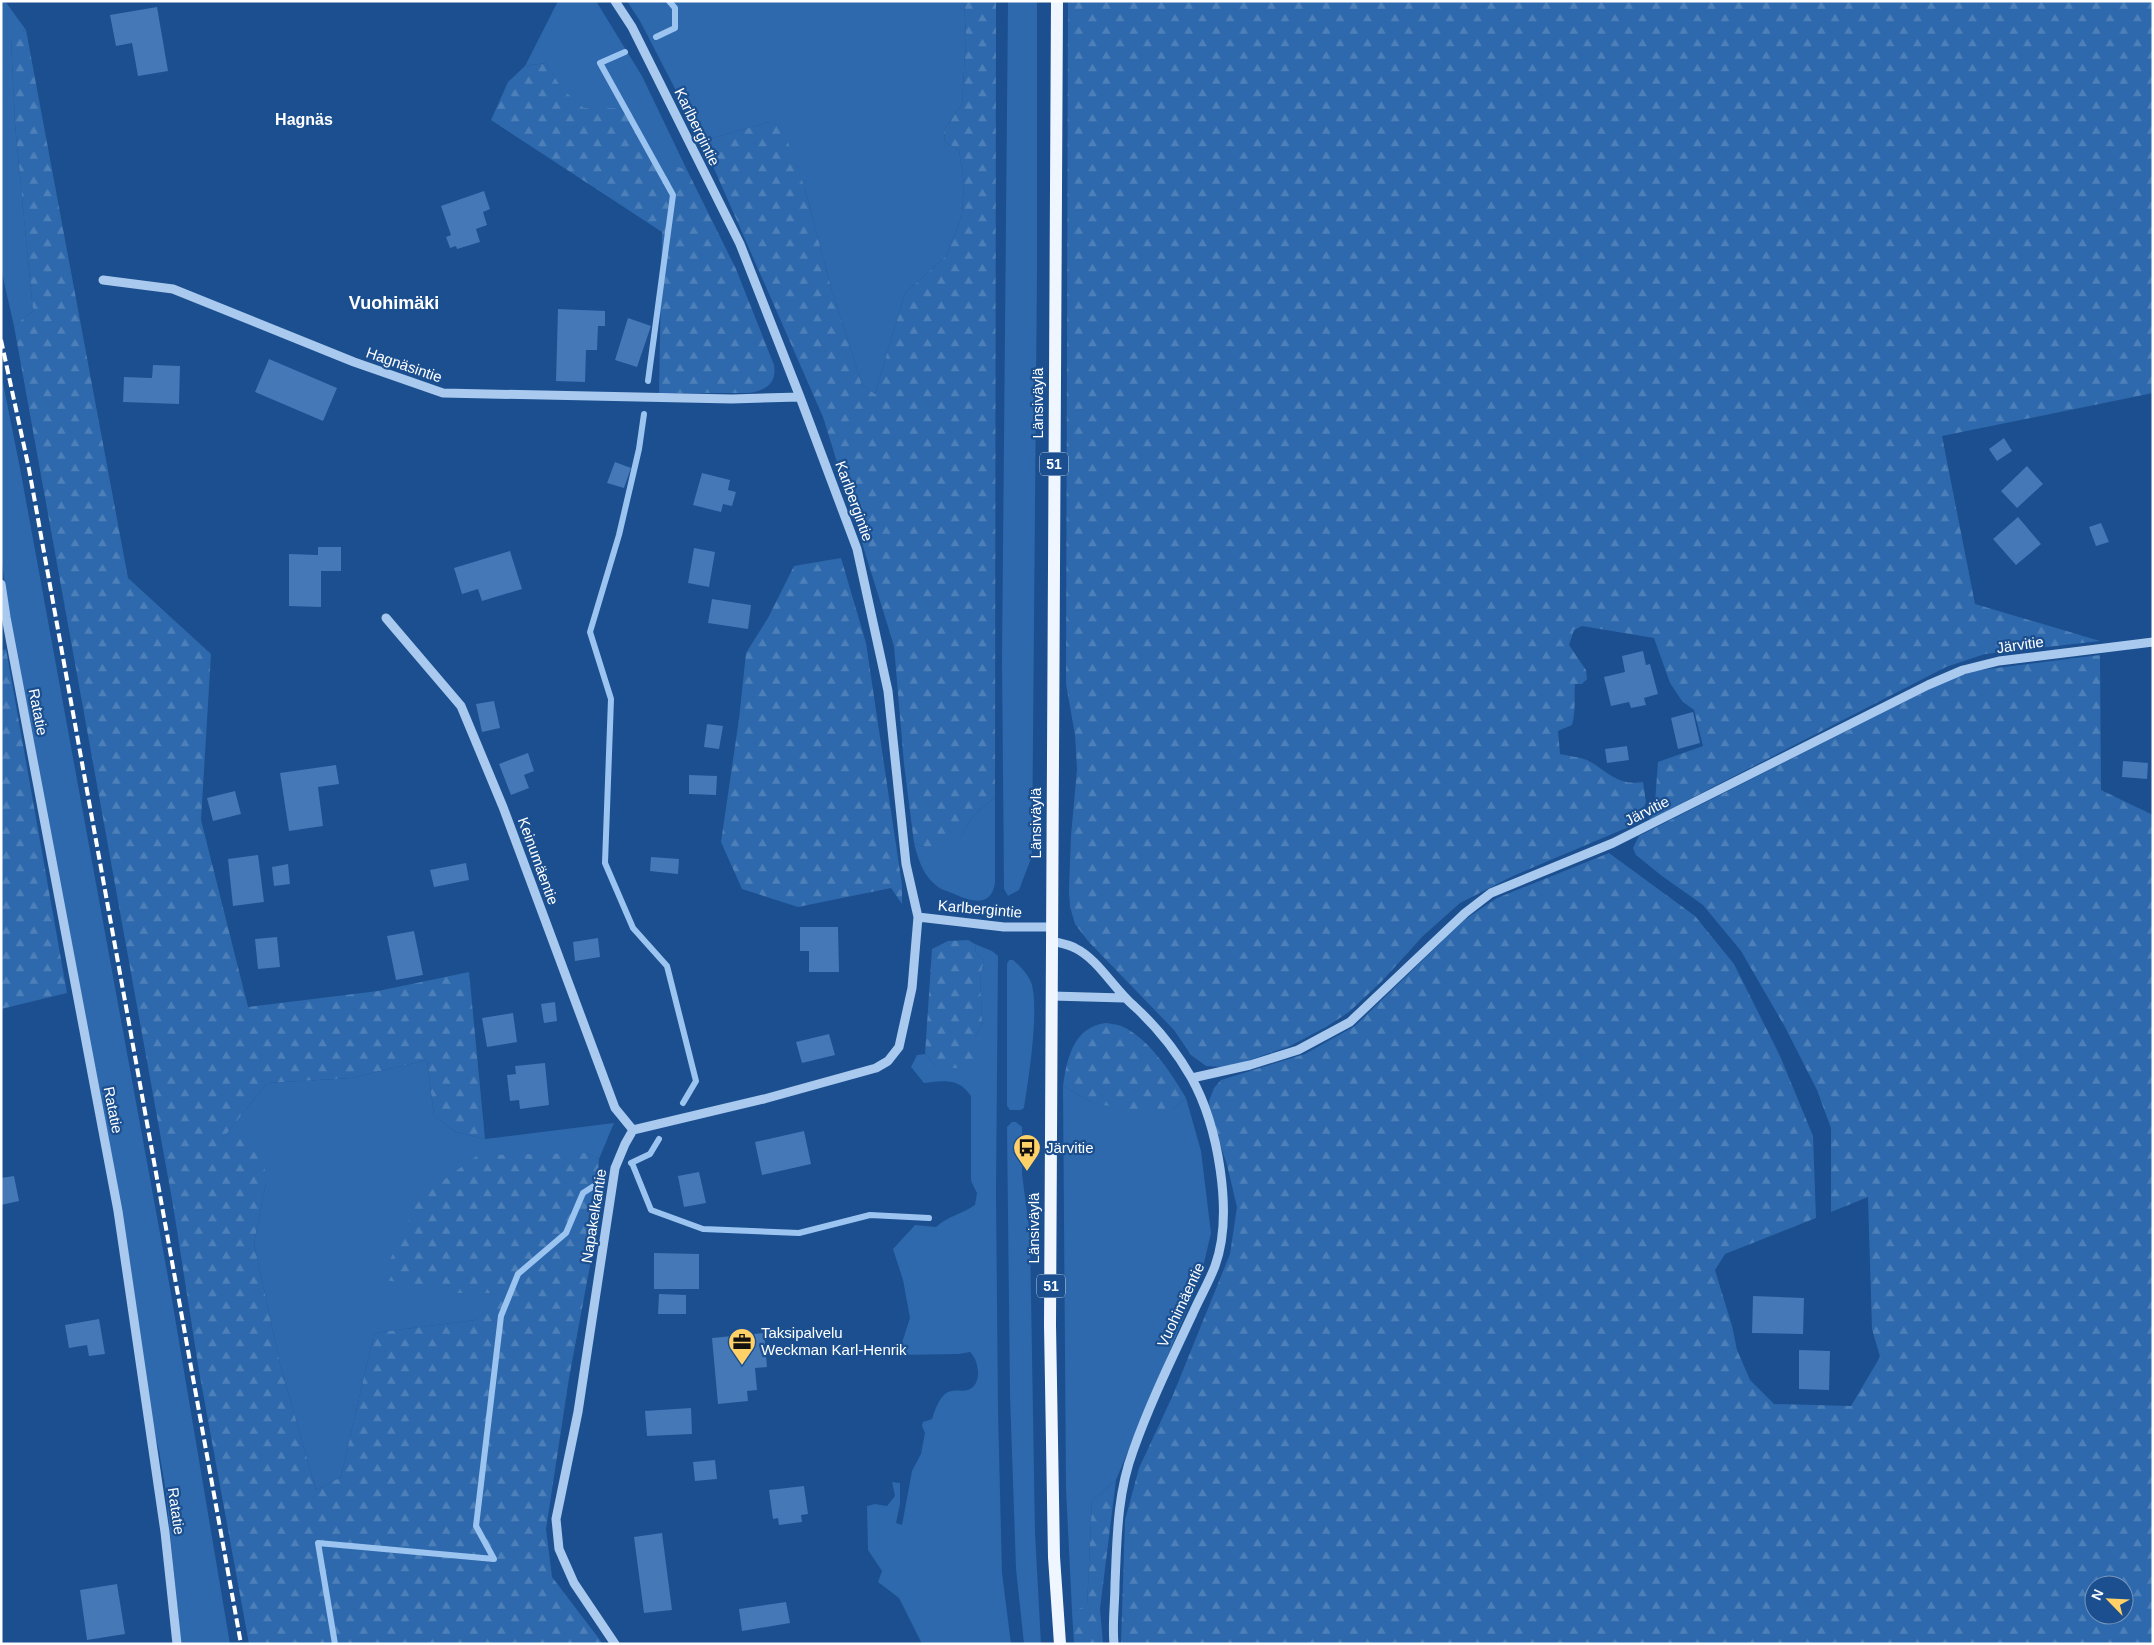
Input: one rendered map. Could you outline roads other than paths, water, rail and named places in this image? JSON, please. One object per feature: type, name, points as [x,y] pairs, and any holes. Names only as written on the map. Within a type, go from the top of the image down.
[{"type":"main road","name":"Länsiväylä","points":[[1057,1],[1051,1354],[1054,1557],[1060,1644]]},
{"type":"street","name":"Karlbergintie","points":[[615,1],[632,27],[740,244],[857,549],[888,691],[906,864],[918,917],[1004,927],[1052,927]]},
{"type":"street","name":"Hagnäsintie","points":[[103,280],[173,289],[354,362],[443,393],[732,400],[800,397]]},
{"type":"street","name":"Ratatie","points":[[1,584],[4,618],[118,1211],[165,1532],[177,1644]]},
{"type":"street","name":"Keinumäentie","points":[[386,618],[461,706],[503,807],[615,1108],[633,1130]]},
{"type":"street","name":"Järvitie","points":[[1192,1078],[1250,1066],[1298,1050],[1350,1022],[1465,913],[1491,893],[1614,844],[1928,684],[1963,670],[1999,661],[2153,642]]},
{"type":"street","points":[[633,1130],[764,1099],[876,1068],[888,1061],[899,1047],[905,1022],[912,988],[918,917]]},
{"type":"street","name":"Vuohimäentie","points":[[1052,941],[1075,948],[1094,963],[1124,998],[1150,1020],[1174,1051],[1192,1078],[1206,1114],[1217,1153],[1224,1198],[1223,1230],[1215,1264],[1151,1404],[1132,1452],[1123,1486],[1118,1518],[1114,1644]]},
{"type":"street","points":[[1052,996],[1124,998]]},
{"type":"street","name":"Napakelkantie","points":[[615,1644],[574,1583],[559,1549],[556,1519],[578,1412],[615,1168],[633,1130]]},
{"type":"waterway","points":[[656,37],[675,28],[675,8],[669,1]]},
{"type":"waterway","points":[[625,52],[600,63],[673,195],[648,381]]},
{"type":"waterway","points":[[644,414],[639,449],[619,535],[590,632],[611,699],[605,863],[633,928],[667,966],[696,1081],[683,1103]]},
{"type":"waterway","points":[[631,1163],[650,1154],[659,1139]]},
{"type":"waterway","points":[[632,1163],[651,1210],[703,1229],[799,1233],[870,1215],[929,1218]]},
{"type":"waterway","points":[[335,1644],[318,1543],[494,1559],[476,1526],[501,1316],[518,1274],[566,1233],[583,1193],[597,1184]]},
{"type":"railway","points":[[1,340],[29,469],[241,1644]]},
{"type":"place","name":"Järvitie","points":[[1027,1172]]},
{"type":"place","name":"Taksipalvelu Weckman Karl-Henrik","points":[[742,1366]]},
{"type":"district","name":"Hagnäs","points":[[304,119]]},
{"type":"district","name":"Vuohimäki","points":[[394,303]]}]
